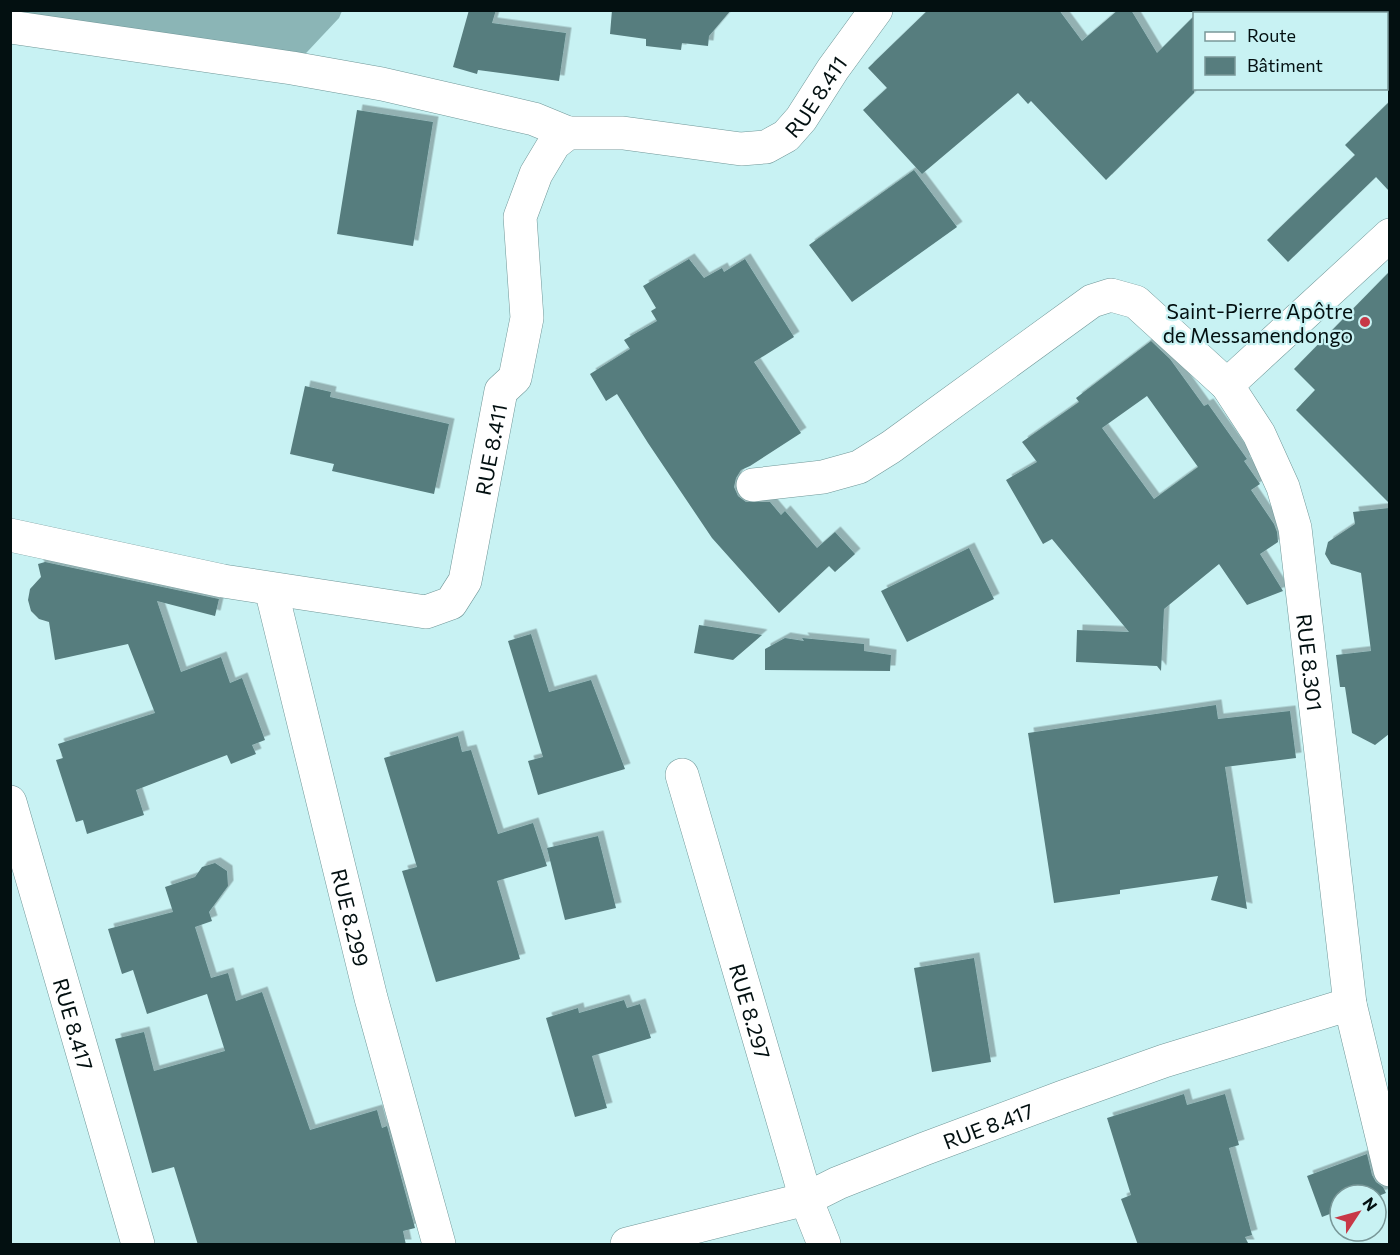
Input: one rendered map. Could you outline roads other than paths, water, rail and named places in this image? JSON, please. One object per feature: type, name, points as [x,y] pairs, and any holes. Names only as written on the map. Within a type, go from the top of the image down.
[{"type":"street","name":"RUE 8.411","points":[[10,535],[223,581],[272,589],[426,612],[452,603],[465,580],[501,391],[515,378],[526,318],[520,217],[536,174],[554,144],[568,133],[623,133],[741,149],[766,147],[786,136],[801,119],[833,69],[876,10]]},
{"type":"street","points":[[10,27],[281,66],[382,84],[534,119],[568,133]]},
{"type":"street","points":[[1227,385],[1389,235]]},
{"type":"street","name":"RUE 8.301","points":[[753,485],[824,477],[859,467],[891,447],[1092,302],[1111,295],[1136,302],[1227,385],[1259,434],[1283,487],[1295,528],[1350,1004],[1389,1170]]},
{"type":"street","name":"RUE 8.299","points":[[272,589],[371,998],[439,1245]]},
{"type":"street","name":"RUE 8.297","points":[[682,775],[807,1199],[824,1245]]},
{"type":"street","name":"RUE 8.417","points":[[10,802],[138,1245]]},
{"type":"street","name":"RUE 8.417","points":[[627,1245],[807,1199],[924,1149],[1063,1097],[1164,1061],[1350,1004]]},
{"type":"place","name":"Saint-Pierre Apôtre de Messamendongo","points":[[1365,322]]}]
